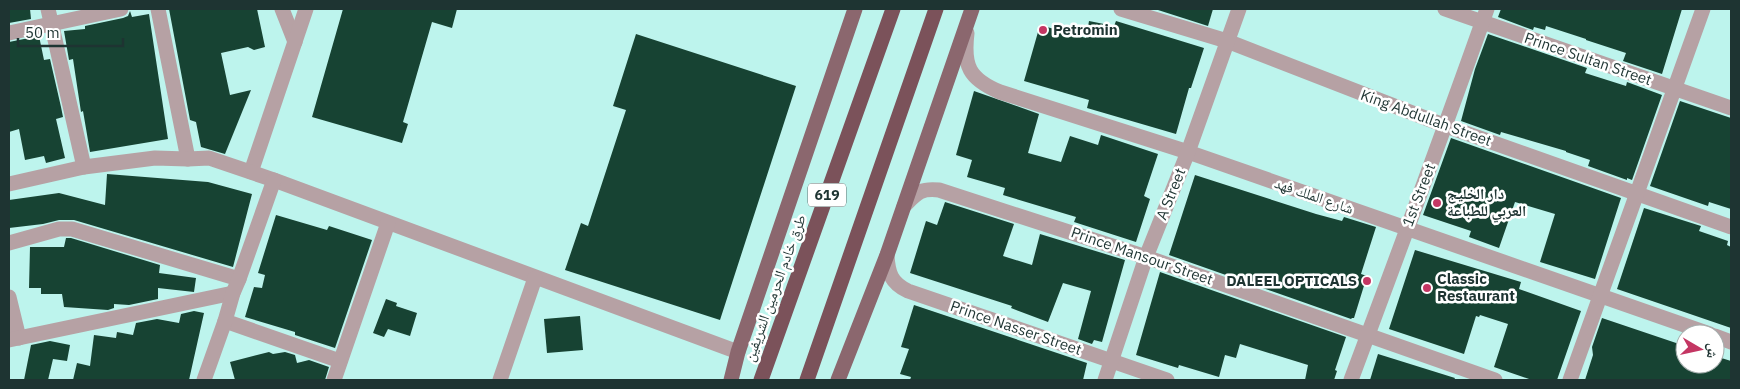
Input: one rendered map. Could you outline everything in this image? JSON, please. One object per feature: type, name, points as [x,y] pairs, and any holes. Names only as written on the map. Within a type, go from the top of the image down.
[{"type":"highway","name":"طرق خادم الحرمين الشريفين","points":[[761,380],[893,9]]},
{"type":"highway","name":"619","points":[[807,380],[936,9]]},
{"type":"main road","points":[[731,380],[738,352],[855,9]]},
{"type":"main road","points":[[838,380],[887,255],[970,15]]},
{"type":"street","points":[[48,9],[84,167]]},
{"type":"street","points":[[9,33],[121,9]]},
{"type":"street","points":[[158,9],[188,159]]},
{"type":"street","points":[[282,9],[294,42]]},
{"type":"street","points":[[250,172],[306,9]]},
{"type":"street","name":"King Abdullah Street","points":[[1121,9],[1227,42],[1446,126],[1731,227]]},
{"type":"street","name":"A Street","points":[[1105,380],[1146,257],[1188,152],[1239,9]]},
{"type":"street","name":"Prince Sultan Street","points":[[1445,9],[1484,15],[1731,108]]},
{"type":"street","points":[[1570,380],[1703,9]]},
{"type":"street","name":"شارع الملك فهد","points":[[970,15],[965,50],[966,60],[969,69],[985,86],[1188,152],[1682,324]]},
{"type":"street","name":"1st Street","points":[[1351,380],[1406,228],[1446,126],[1484,15]]},
{"type":"street","points":[[9,184],[84,167],[155,158],[209,158],[274,180],[738,352]]},
{"type":"street","points":[[204,380],[274,180]]},
{"type":"street","name":"Prince Mansour Street","points":[[904,206],[924,189],[939,190],[1146,257],[1495,380]]},
{"type":"street","points":[[334,380],[388,223]]},
{"type":"street","points":[[9,243],[59,229],[72,229],[236,286]]},
{"type":"street","name":"Prince Nasser Street","points":[[887,255],[890,278],[908,291],[1167,380]]},
{"type":"street","points":[[500,380],[535,278]]},
{"type":"street","points":[[9,297],[14,339],[236,286]]},
{"type":"street","points":[[225,320],[340,361]]},
{"type":"building","points":[[9,9],[30,9],[31,19],[9,23]]},
{"type":"building","points":[[169,9],[257,9],[265,47],[254,50],[248,47],[221,53],[230,95],[251,90],[225,154],[201,147],[196,122],[190,120]]},
{"type":"building","points":[[343,9],[457,9],[452,28],[432,22],[403,122],[408,124],[402,143],[312,117]]},
{"type":"building","points":[[1158,9],[1213,9],[1208,26]]},
{"type":"building","points":[[1501,9],[1682,9],[1662,74],[1623,61],[1626,53],[1586,39],[1546,26],[1545,30],[1534,27],[1533,30],[1498,17]]},
{"type":"building","points":[[130,11],[132,17],[149,14],[168,139],[90,152],[83,111],[81,112],[73,59],[69,60],[64,31],[85,29],[85,26],[123,18],[128,16]]},
{"type":"building","points":[[1089,21],[1114,26],[1116,21],[1204,48],[1191,88],[1189,88],[1176,134],[1087,108],[1089,100],[1024,81],[1040,25],[1086,38]]},
{"type":"building","points":[[636,34],[796,86],[720,320],[565,270],[581,223],[588,226],[626,110],[613,106]]},
{"type":"building","points":[[1488,34],[1587,68],[1585,73],[1626,86],[1627,82],[1662,95],[1632,180],[1627,178],[1627,180],[1588,166],[1590,160],[1566,151],[1501,132],[1500,135],[1461,121],[1475,69]]},
{"type":"building","points":[[39,36],[44,60],[50,59],[63,117],[56,119],[65,158],[46,163],[44,156],[25,160],[19,129],[9,132],[9,42]]},
{"type":"building","points":[[974,91],[1039,114],[1028,153],[1061,162],[1070,136],[1098,145],[1101,135],[1158,154],[1144,196],[1150,199],[1136,242],[1074,222],[1076,217],[1003,195],[1005,188],[967,177],[972,160],[956,155]]},
{"type":"building","points":[[1680,101],[1731,118],[1731,209],[1709,202],[1708,206],[1650,186]]},
{"type":"building","points":[[1451,138],[1621,198],[1595,279],[1540,262],[1555,214],[1515,202],[1499,248],[1469,237],[1471,231],[1423,215]]},
{"type":"building","points":[[107,174],[208,182],[252,194],[233,267],[74,220],[59,220],[9,228],[9,200],[59,193],[105,205]]},
{"type":"building","points":[[1195,175],[1316,214],[1342,221],[1344,217],[1376,227],[1361,274],[1367,276],[1354,318],[1351,319],[1169,255]]},
{"type":"building","points":[[945,202],[1014,224],[1003,256],[1032,265],[1040,234],[1125,260],[1102,342],[1094,340],[1092,344],[1078,339],[1091,291],[1063,283],[1048,322],[1011,308],[1012,306],[910,273],[926,221],[937,225]]},
{"type":"building","points":[[1644,208],[1701,226],[1699,231],[1728,241],[1727,245],[1731,247],[1731,328],[1725,326],[1725,324],[1719,324],[1617,289]]},
{"type":"building","points":[[276,215],[327,230],[329,226],[372,240],[335,348],[295,335],[295,332],[245,317],[254,287],[262,288],[265,275],[258,273]]},
{"type":"building","points":[[66,238],[160,265],[159,273],[196,278],[194,292],[158,288],[158,299],[129,305],[114,304],[114,308],[108,310],[64,307],[62,294],[41,294],[41,288],[29,288],[30,247],[64,247]]},
{"type":"building","points":[[1415,250],[1521,282],[1519,289],[1581,311],[1557,380],[1532,380],[1494,367],[1508,324],[1480,315],[1479,317],[1476,316],[1464,354],[1389,329]]},
{"type":"building","points":[[1160,272],[1346,337],[1335,370],[1337,371],[1334,380],[1305,380],[1308,365],[1240,344],[1236,358],[1225,355],[1219,377],[1179,365],[1178,368],[1136,355]]},
{"type":"building","points":[[386,299],[397,303],[396,306],[417,313],[410,336],[388,329],[384,337],[373,333]]},
{"type":"building","points":[[914,305],[1087,363],[1083,380],[910,380],[911,377],[900,374],[909,349],[901,347]]},
{"type":"building","points":[[194,311],[204,313],[189,380],[73,380],[77,363],[90,366],[94,335],[116,338],[117,332],[133,335],[136,323],[157,319],[179,323],[181,314]]},
{"type":"building","points":[[580,316],[583,350],[547,353],[544,319]]},
{"type":"building","points":[[1602,318],[1675,343],[1675,374],[1725,374],[1725,359],[1731,361],[1731,380],[1585,380],[1593,355],[1592,347]]},
{"type":"building","points":[[50,341],[70,345],[67,361],[53,359],[48,380],[24,380],[31,345]]},
{"type":"building","points":[[269,352],[273,354],[285,352],[295,355],[297,363],[309,360],[329,367],[325,380],[235,380],[230,362]]},
{"type":"building","points":[[1378,354],[1455,378],[1454,380],[1370,380]]},
{"type":"place","name":"Petromin","points":[[1043,30]]},
{"type":"place","name":"دار الخليج العربي للطباعة","points":[[1437,203]]},
{"type":"place","name":"DALEEL OPTICALS","points":[[1367,281]]},
{"type":"place","name":"Classic Restaurant","points":[[1427,288]]}]
